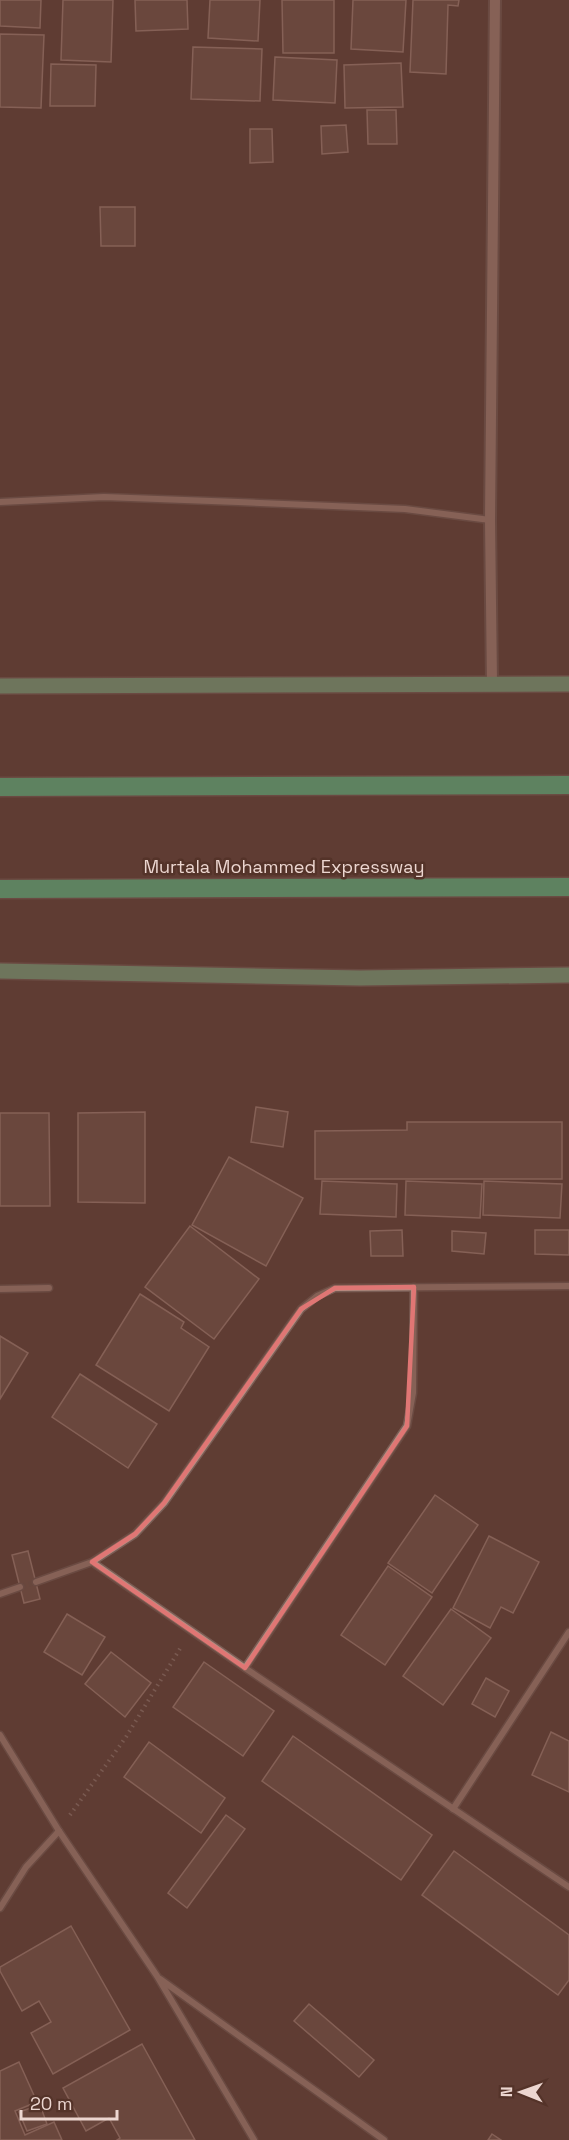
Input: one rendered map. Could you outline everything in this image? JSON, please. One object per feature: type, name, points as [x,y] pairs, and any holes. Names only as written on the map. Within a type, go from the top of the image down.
[{"type":"highway","points":[[0,787],[569,785]]},
{"type":"highway","name":"Murtala Mohammed Expressway","points":[[0,889],[569,887]]},
{"type":"main road","points":[[0,686],[569,684]]},
{"type":"main road","points":[[0,971],[360,978],[569,975]]},
{"type":"street","points":[[492,684],[490,520],[495,0]]},
{"type":"street","points":[[0,502],[104,496],[405,509],[490,520]]},
{"type":"street","points":[[36,1582],[92,1562],[135,1534],[164,1503],[302,1309],[317,1296],[335,1288],[569,1286]]},
{"type":"street","points":[[245,1668],[407,1426],[412,1393],[414,1287]]},
{"type":"street","points":[[0,1289],[49,1288]]},
{"type":"street","points":[[92,1562],[569,1887]]},
{"type":"street","points":[[0,1594],[20,1587]]},
{"type":"street","points":[[453,1809],[569,1632]]},
{"type":"street","points":[[0,1735],[59,1831],[157,1976],[254,2140]]},
{"type":"street","points":[[0,1908],[26,1867],[59,1831]]},
{"type":"street","points":[[157,1976],[384,2140]]},
{"type":"path","points":[[59,1831],[126,1737],[191,1630]]},
{"type":"highlighted area","points":[[414,1287],[407,1426],[245,1668],[92,1562],[135,1534],[164,1503],[301,1309],[335,1288]]},
{"type":"building","points":[[0,0],[41,0],[40,28],[0,26]]},
{"type":"building","points":[[63,0],[113,0],[111,62],[61,60]]},
{"type":"building","points":[[135,0],[187,0],[188,29],[136,31]]},
{"type":"building","points":[[210,0],[260,0],[258,41],[208,38]]},
{"type":"building","points":[[282,0],[334,0],[334,53],[283,53]]},
{"type":"building","points":[[353,0],[406,0],[403,52],[351,49]]},
{"type":"building","points":[[413,0],[459,0],[458,6],[448,5],[446,74],[410,72]]},
{"type":"building","points":[[0,34],[44,35],[41,108],[0,107]]},
{"type":"building","points":[[193,47],[262,49],[260,101],[191,99]]},
{"type":"building","points":[[275,57],[337,60],[335,103],[273,100]]},
{"type":"building","points":[[401,63],[403,107],[345,108],[344,65]]},
{"type":"building","points":[[51,64],[96,65],[95,106],[50,106]]},
{"type":"building","points":[[367,110],[396,110],[397,144],[368,144]]},
{"type":"building","points":[[346,125],[348,152],[322,154],[321,126]]},
{"type":"building","points":[[250,129],[272,129],[273,162],[250,163]]},
{"type":"building","points":[[100,207],[135,207],[135,246],[101,246]]},
{"type":"building","points":[[256,1107],[288,1112],[283,1147],[251,1142]]},
{"type":"building","points":[[145,1112],[145,1203],[78,1202],[78,1113]]},
{"type":"building","points":[[0,1113],[49,1113],[50,1206],[0,1206]]},
{"type":"building","points":[[407,1122],[562,1122],[562,1179],[315,1179],[315,1131],[407,1130]]},
{"type":"building","points":[[229,1157],[303,1198],[266,1266],[192,1225]]},
{"type":"building","points":[[322,1181],[397,1184],[396,1217],[320,1214]]},
{"type":"building","points":[[406,1181],[482,1184],[480,1218],[405,1215]]},
{"type":"building","points":[[484,1181],[562,1184],[560,1218],[483,1215]]},
{"type":"building","points":[[190,1226],[259,1279],[214,1339],[145,1287]]},
{"type":"building","points":[[402,1230],[403,1256],[371,1256],[370,1231]]},
{"type":"building","points":[[535,1230],[569,1230],[569,1255],[535,1254]]},
{"type":"building","points":[[452,1231],[486,1233],[484,1254],[452,1251]]},
{"type":"building","points":[[140,1294],[184,1322],[181,1328],[209,1347],[169,1411],[96,1365]]},
{"type":"building","points":[[0,1336],[28,1353],[0,1399]]},
{"type":"building","points":[[80,1374],[157,1424],[128,1468],[52,1417]]},
{"type":"building","points":[[435,1495],[478,1525],[432,1593],[388,1563]]},
{"type":"building","points":[[489,1536],[539,1562],[513,1613],[501,1607],[490,1628],[453,1608]]},
{"type":"building","points":[[28,1551],[40,1599],[24,1603],[12,1555]]},
{"type":"building","points":[[388,1566],[432,1597],[385,1665],[341,1635]]},
{"type":"building","points":[[451,1609],[491,1638],[443,1705],[403,1676]]},
{"type":"building","points":[[67,1614],[105,1637],[82,1675],[44,1652]]},
{"type":"building","points":[[111,1652],[151,1683],[125,1717],[85,1684]]},
{"type":"building","points":[[204,1662],[274,1711],[243,1756],[173,1707]]},
{"type":"building","points":[[486,1678],[509,1691],[495,1717],[472,1704]]},
{"type":"building","points":[[551,1732],[569,1741],[569,1792],[532,1775]]},
{"type":"building","points":[[293,1736],[432,1835],[401,1880],[262,1781]]},
{"type":"building","points":[[149,1742],[225,1798],[201,1833],[124,1777]]},
{"type":"building","points":[[226,1815],[245,1829],[187,1908],[168,1893]]},
{"type":"building","points":[[454,1851],[569,1935],[569,1980],[558,1995],[422,1895]]},
{"type":"building","points":[[71,1926],[130,2030],[53,2074],[31,2033],[51,2022],[39,2001],[22,2011],[0,1967]]},
{"type":"building","points":[[309,2004],[374,2060],[359,2077],[294,2021]]},
{"type":"building","points":[[142,2044],[195,2140],[117,2140],[120,2138],[109,2118],[86,2131],[63,2088]]},
{"type":"building","points":[[19,2062],[37,2102],[15,2111],[25,2135],[54,2122],[62,2140],[0,2140],[0,2071]]},
{"type":"building","points":[[40,2105],[47,2124],[27,2131],[19,2112]]},
{"type":"building","points":[[492,2134],[501,2140],[488,2140]]},
{"type":"tunnel","points":[[20,1587],[36,1582]]}]
